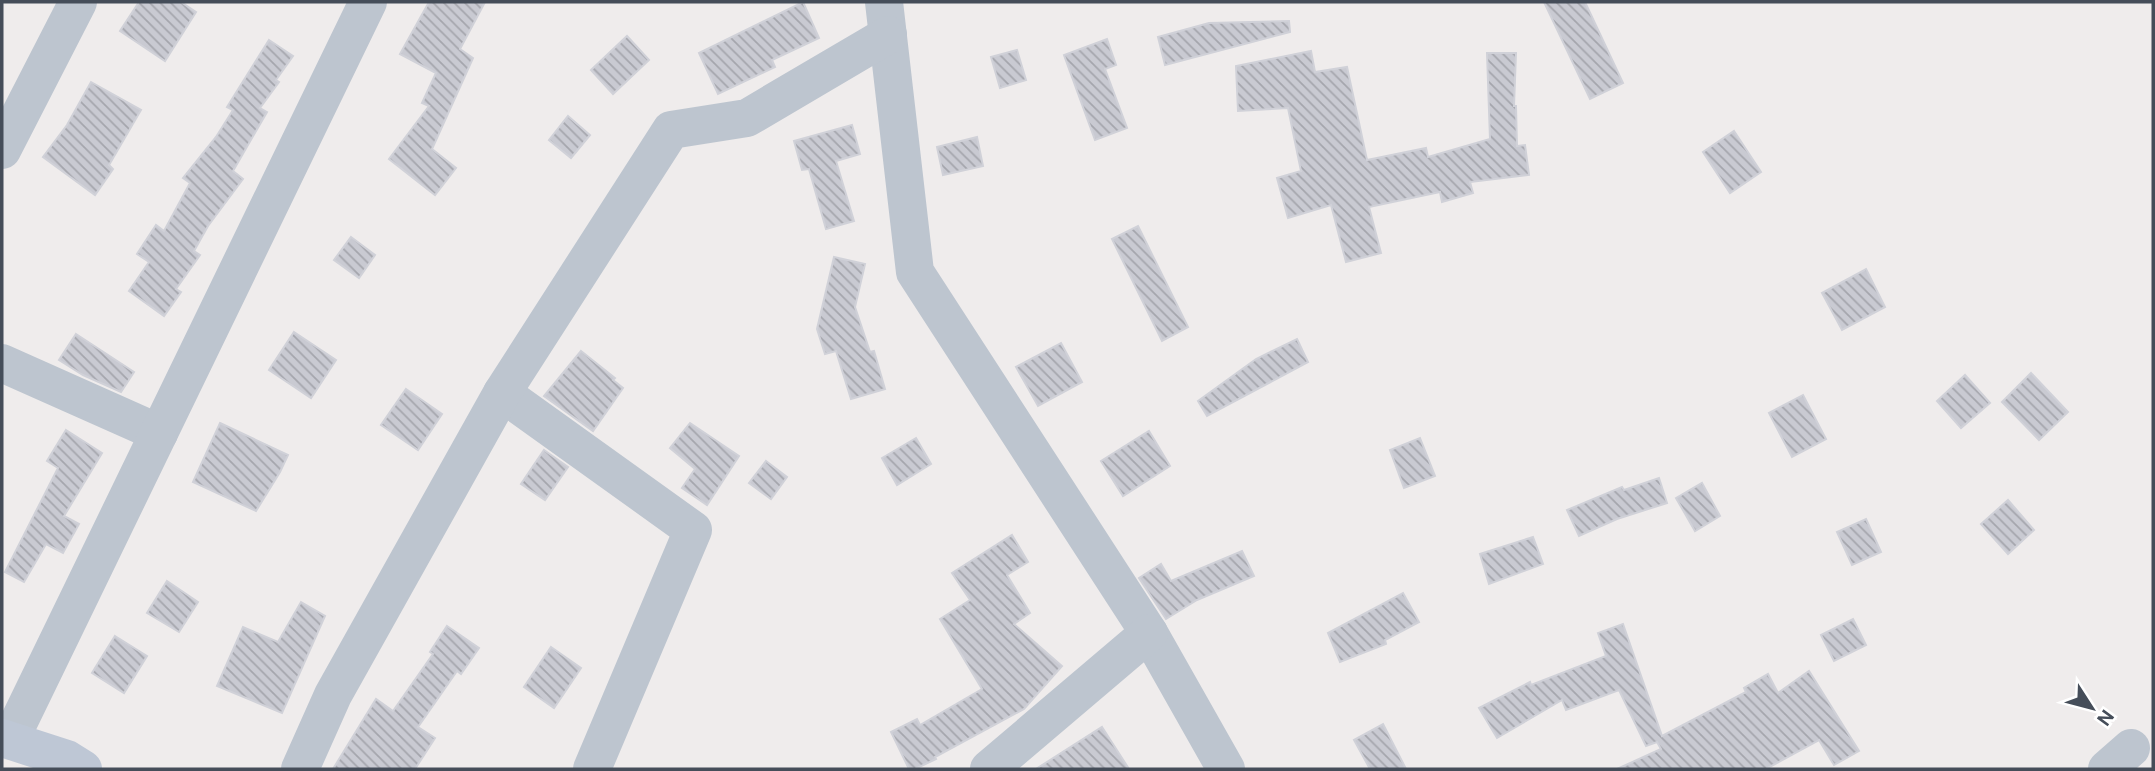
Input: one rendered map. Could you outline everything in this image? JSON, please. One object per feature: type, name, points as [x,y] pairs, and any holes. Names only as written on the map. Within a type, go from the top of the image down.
[{"type":"street","points":[[2,150],[78,2]]},
{"type":"street","points":[[71,766],[6,739],[159,433],[368,2]]},
{"type":"street","points":[[300,769],[333,695],[502,393],[671,130],[747,118],[886,18],[915,272],[1149,633],[1226,769]]},
{"type":"street","points":[[2,363],[159,433]]},
{"type":"street","points":[[502,393],[693,530],[592,769]]},
{"type":"street","points":[[989,769],[1149,633]]},
{"type":"building","points":[[139,2],[181,2],[196,12],[165,61],[120,31]]},
{"type":"building","points":[[429,2],[485,2],[460,49],[473,58],[432,149],[456,168],[435,195],[389,159],[429,106],[422,103],[436,73],[400,54]]},
{"type":"building","points":[[803,2],[819,38],[772,60],[775,67],[718,94],[699,53]]},
{"type":"building","points":[[1544,2],[1585,2],[1623,83],[1590,99]]},
{"type":"building","points":[[1289,21],[1290,32],[1165,65],[1158,37],[1209,23]]},
{"type":"building","points":[[627,36],[649,60],[613,94],[591,70]]},
{"type":"building","points":[[1107,39],[1116,65],[1105,69],[1127,128],[1095,140],[1064,55]]},
{"type":"building","points":[[269,40],[293,56],[276,80],[279,82],[260,108],[267,112],[233,171],[243,179],[208,226],[194,251],[200,255],[176,289],[181,292],[164,316],[129,291],[149,262],[137,254],[156,225],[164,231],[190,183],[183,178],[216,137],[233,110],[227,107]]},
{"type":"building","points":[[1017,50],[1026,80],[1000,88],[991,57]]},
{"type":"building","points":[[1311,51],[1315,72],[1347,67],[1367,160],[1426,148],[1428,157],[1490,139],[1487,53],[1516,53],[1514,106],[1517,146],[1525,145],[1529,175],[1470,182],[1473,193],[1442,202],[1440,192],[1369,207],[1381,253],[1346,262],[1331,205],[1288,218],[1277,178],[1301,171],[1288,108],[1238,111],[1236,66]]},
{"type":"building","points":[[91,82],[141,110],[109,165],[113,169],[95,195],[43,157],[67,125]]},
{"type":"building","points":[[568,116],[590,135],[571,158],[549,140]]},
{"type":"building","points":[[852,125],[860,154],[836,161],[854,221],[826,229],[809,169],[802,170],[794,141]]},
{"type":"building","points":[[1734,131],[1761,172],[1730,193],[1703,152]]},
{"type":"building","points":[[977,137],[983,166],[943,175],[937,147]]},
{"type":"building","points":[[1138,226],[1188,327],[1162,341],[1112,239]]},
{"type":"building","points":[[351,237],[375,255],[359,278],[334,260]]},
{"type":"building","points":[[834,257],[865,264],[855,307],[870,352],[874,351],[885,389],[851,399],[836,351],[825,354],[817,329]]},
{"type":"building","points":[[1866,269],[1885,307],[1842,330],[1822,293]]},
{"type":"building","points":[[294,332],[336,360],[311,398],[269,370]]},
{"type":"building","points":[[76,334],[134,372],[121,392],[83,375],[59,360]]},
{"type":"building","points":[[1297,339],[1308,362],[1207,416],[1198,401],[1256,359]]},
{"type":"building","points":[[1061,343],[1082,382],[1038,406],[1016,367]]},
{"type":"building","points":[[581,351],[615,378],[613,380],[623,388],[593,431],[544,396]]},
{"type":"building","points":[[2031,373],[2068,412],[2039,440],[2002,402]]},
{"type":"building","points":[[1965,375],[1990,403],[1961,428],[1937,401]]},
{"type":"building","points":[[406,389],[442,414],[418,450],[381,425]]},
{"type":"building","points":[[1803,395],[1826,439],[1792,457],[1769,413]]},
{"type":"building","points":[[220,423],[288,455],[256,511],[193,482]]},
{"type":"building","points":[[690,423],[739,456],[707,505],[682,488],[695,469],[670,448]]},
{"type":"building","points":[[66,430],[102,453],[64,516],[79,524],[63,553],[46,544],[24,582],[5,572],[58,468],[47,461]]},
{"type":"building","points":[[1149,431],[1170,466],[1123,496],[1101,461]]},
{"type":"building","points":[[916,438],[931,464],[897,485],[882,458]]},
{"type":"building","points":[[1420,438],[1435,476],[1404,488],[1390,450]]},
{"type":"building","points":[[544,450],[568,467],[545,500],[521,484]]},
{"type":"building","points":[[766,461],[787,477],[771,499],[749,483]]},
{"type":"building","points":[[1659,478],[1667,503],[1617,519],[1579,536],[1567,510],[1622,487],[1624,490]]},
{"type":"building","points":[[1702,483],[1720,516],[1695,531],[1676,498]]},
{"type":"building","points":[[2008,500],[2034,530],[2008,554],[1981,524]]},
{"type":"building","points":[[1866,519],[1881,552],[1852,565],[1837,532]]},
{"type":"building","points":[[1012,535],[1028,562],[1007,575],[1030,613],[1014,624],[1062,666],[1024,709],[935,757],[936,759],[909,769],[891,732],[917,719],[920,725],[982,689],[940,619],[970,600],[952,573]]},
{"type":"building","points":[[1533,537],[1543,564],[1489,584],[1480,554]]},
{"type":"building","points":[[1242,551],[1254,576],[1197,600],[1166,619],[1139,578],[1161,564],[1171,581]]},
{"type":"building","points":[[167,581],[198,602],[179,632],[147,613]]},
{"type":"building","points":[[1403,593],[1419,622],[1385,640],[1386,644],[1340,662],[1328,633]]},
{"type":"building","points":[[301,602],[325,616],[282,713],[217,686],[243,627],[278,642]]},
{"type":"building","points":[[1853,619],[1866,645],[1834,661],[1821,635]]},
{"type":"building","points":[[1623,624],[1662,736],[1746,692],[1744,688],[1768,674],[1778,693],[1809,671],[1859,751],[1834,765],[1819,740],[1766,769],[1617,769],[1661,749],[1657,742],[1646,746],[1619,690],[1566,710],[1562,700],[1497,738],[1479,708],[1530,682],[1531,685],[1606,656],[1598,633]]},
{"type":"building","points":[[447,626],[479,648],[461,674],[457,671],[418,727],[435,738],[415,769],[333,769],[376,699],[393,711],[433,654],[430,652]]},
{"type":"building","points":[[115,636],[147,656],[124,693],[92,673]]},
{"type":"building","points":[[551,647],[581,668],[554,708],[524,687]]},
{"type":"building","points":[[1383,724],[1406,769],[1370,769],[1354,740]]},
{"type":"building","points":[[1102,727],[1129,769],[1036,769]]}]
